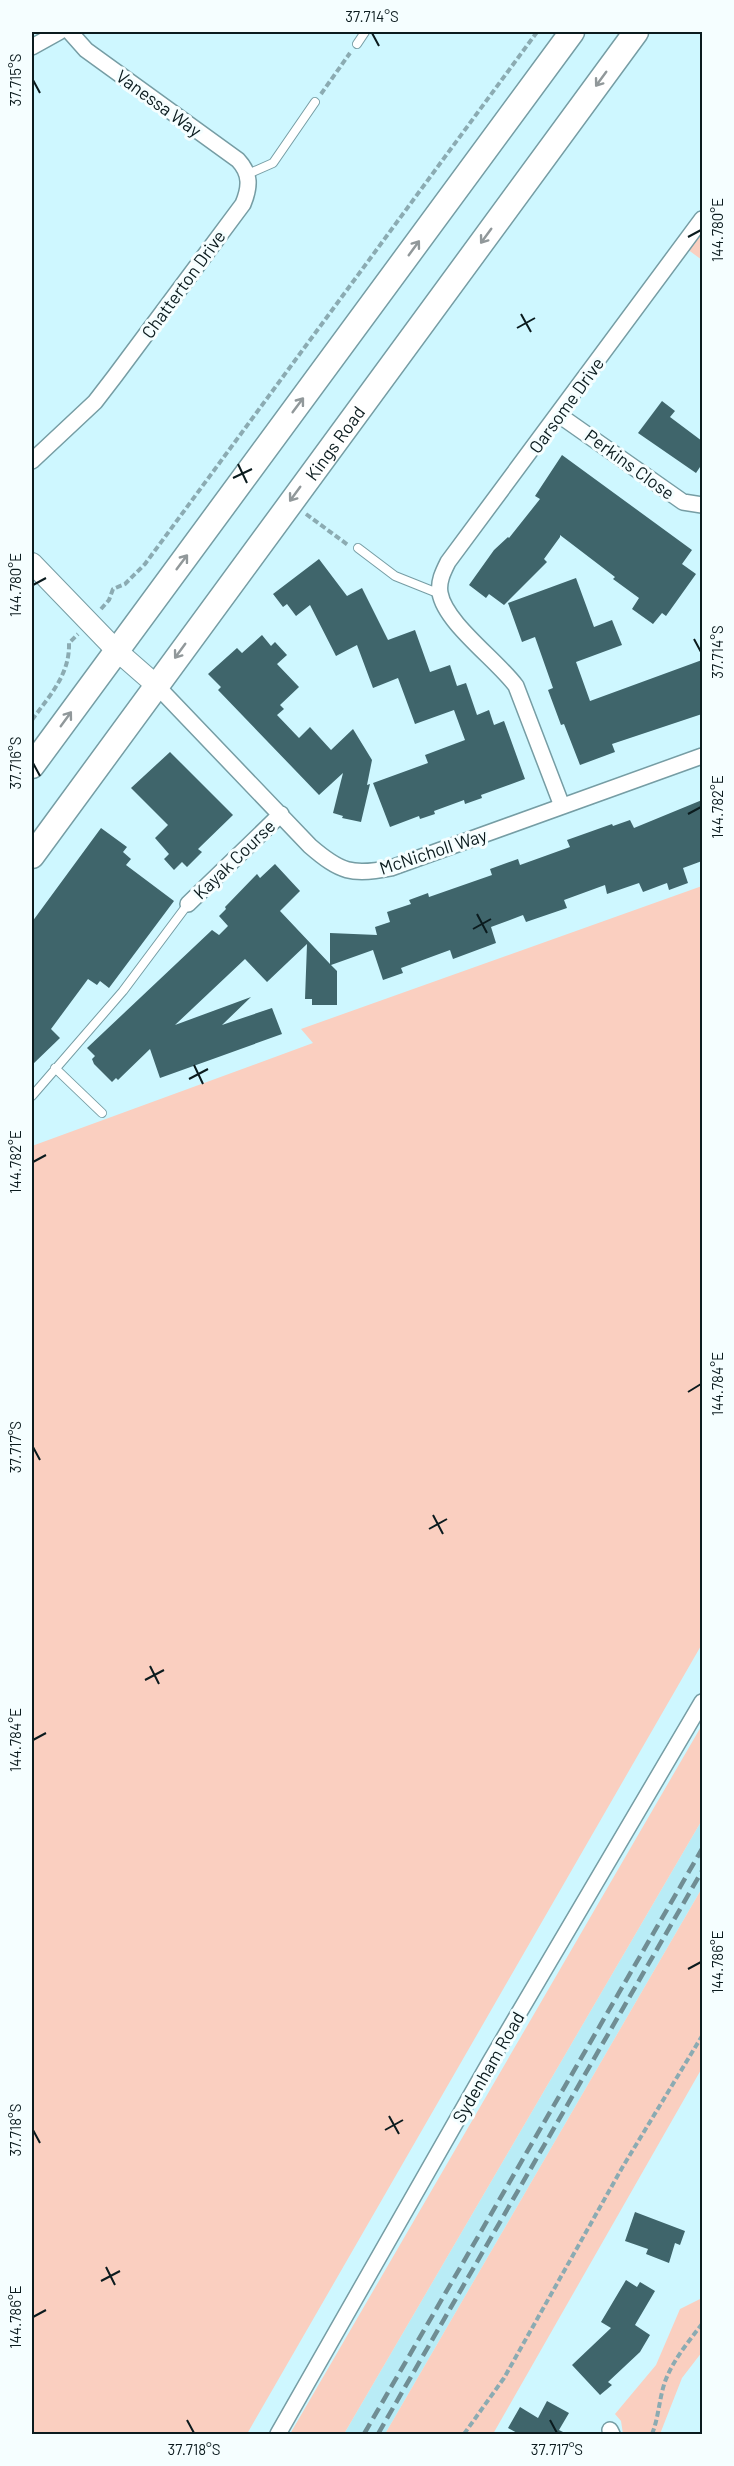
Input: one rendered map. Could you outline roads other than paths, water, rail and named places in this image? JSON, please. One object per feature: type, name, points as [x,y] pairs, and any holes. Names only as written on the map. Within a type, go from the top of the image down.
[{"type":"main road","points":[[32,766],[572,32]]},
{"type":"main road","name":"Kings Road","points":[[32,856],[636,32]]},
{"type":"street","points":[[32,47],[59,32]]},
{"type":"street","name":"Vanessa Way","points":[[70,32],[86,50],[238,160],[248,174]]},
{"type":"street","name":"Chatterton Drive","points":[[32,461],[94,402],[115,376],[243,204],[249,184],[248,174]]},
{"type":"street","name":"Oarsome Drive","points":[[440,594],[442,574],[448,562],[702,219]]},
{"type":"street","name":"Perkins Close","points":[[559,415],[683,502],[702,505]]},
{"type":"street","points":[[32,563],[116,650],[156,685]]},
{"type":"street","points":[[440,594],[443,605],[454,621],[516,686],[562,806]]},
{"type":"street","name":"McNicholl Way","points":[[156,685],[329,862],[342,869],[358,872],[391,868],[702,756]]},
{"type":"street","name":"Kayak Course","points":[[188,904],[281,814]]},
{"type":"street","name":"Sydenham Road","points":[[278,2434],[490,2062],[702,1702]]},
{"type":"lane","points":[[357,44],[365,32]]},
{"type":"lane","points":[[248,174],[273,163],[315,102]]},
{"type":"lane","points":[[358,548],[395,576],[440,594]]},
{"type":"lane","points":[[32,1096],[123,991],[188,904]]},
{"type":"lane","points":[[55,1068],[102,1113]]},
{"type":"railway","points":[[364,2434],[702,1849]]},
{"type":"railway","points":[[378,2434],[702,1871]]}]
